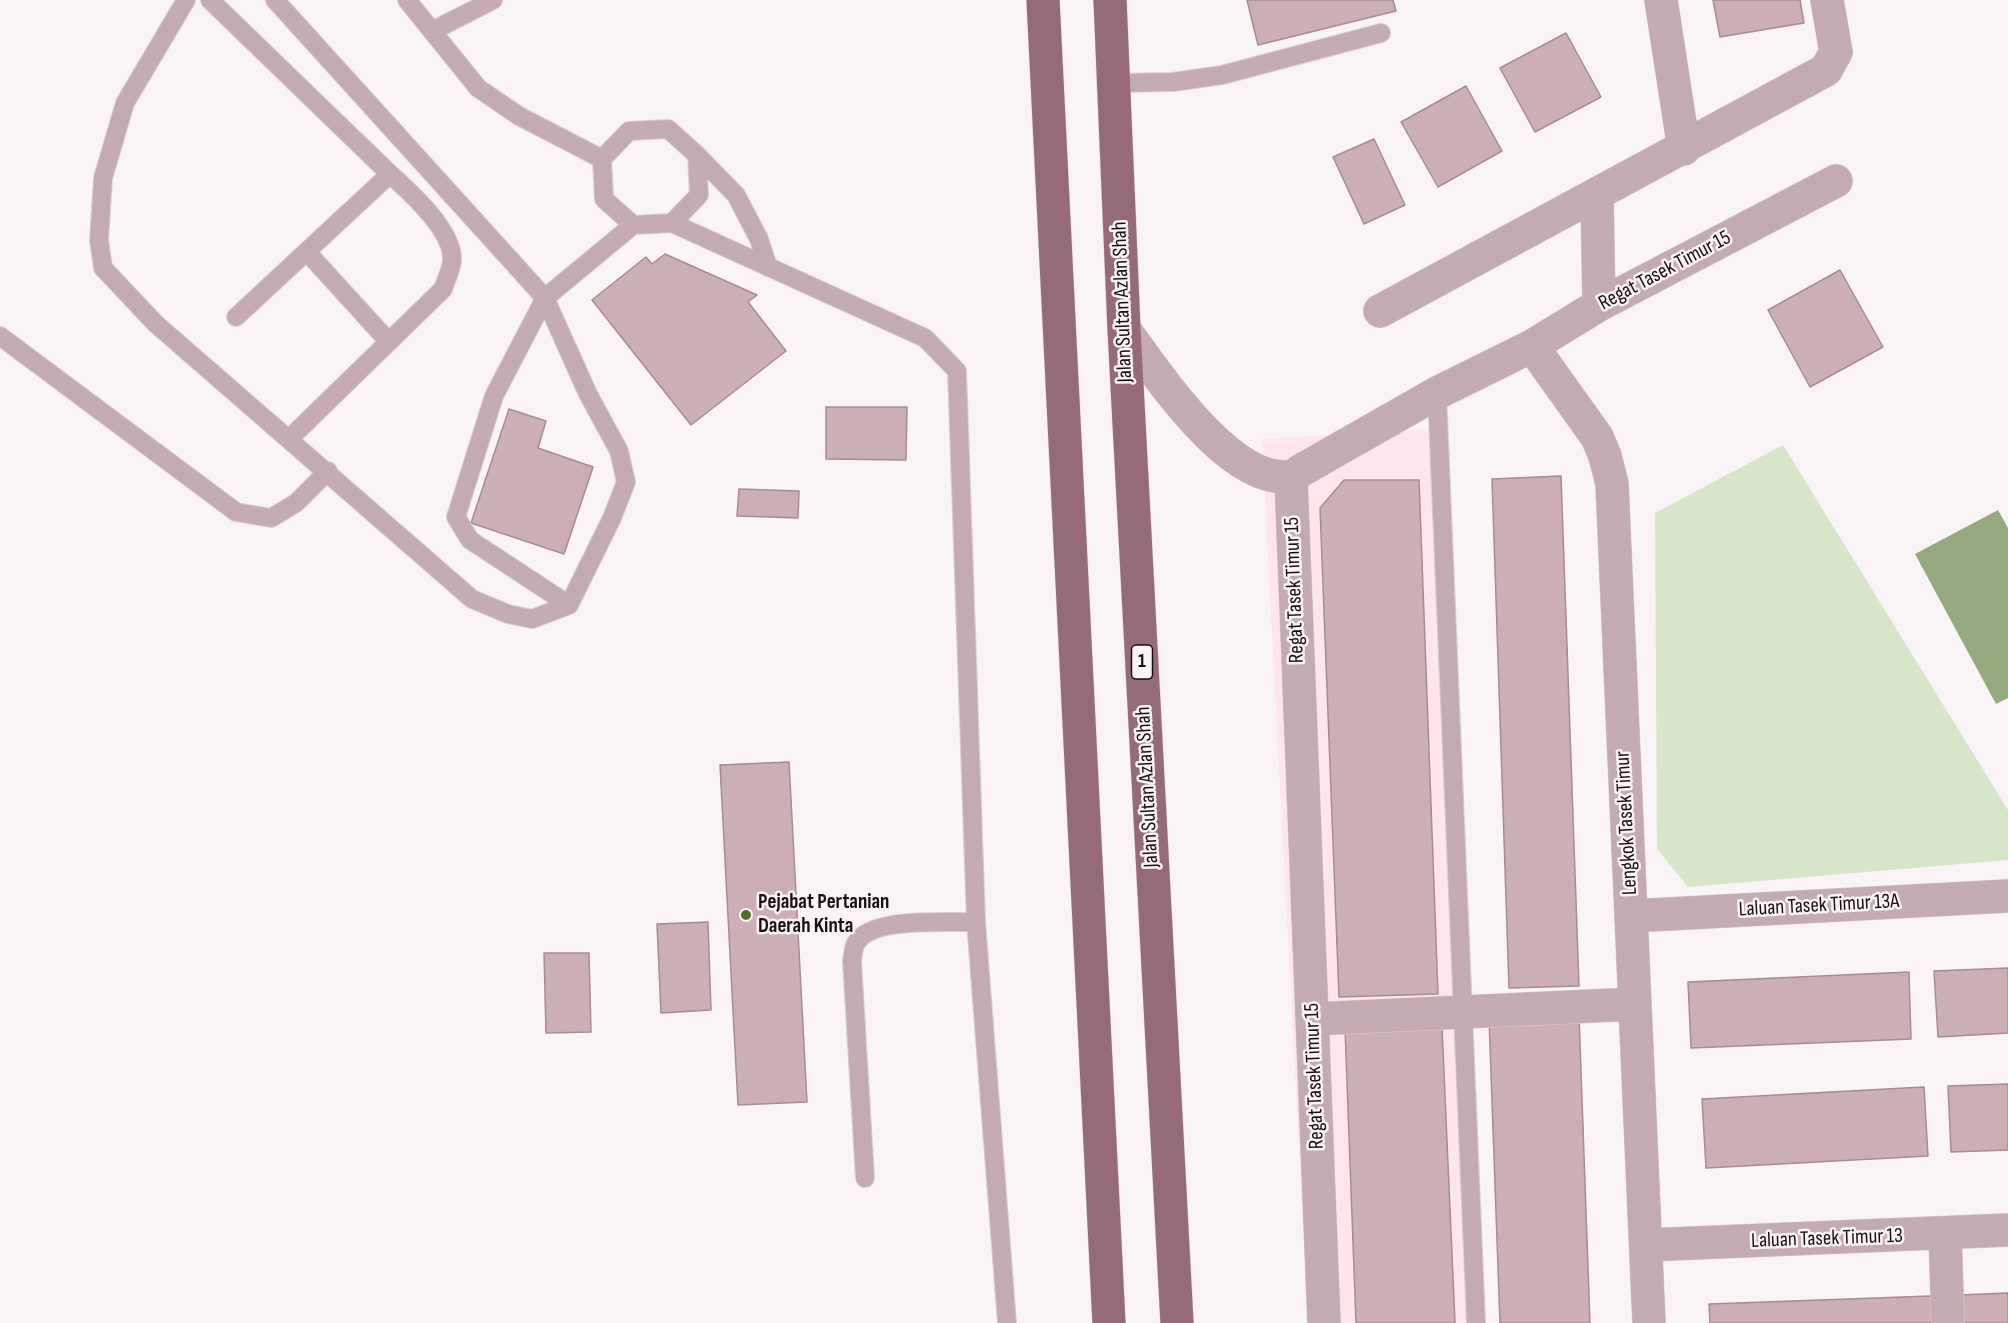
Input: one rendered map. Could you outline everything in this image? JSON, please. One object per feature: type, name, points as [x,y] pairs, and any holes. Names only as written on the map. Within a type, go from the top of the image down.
[{"type":"main road","points":[[1043,0],[1108,1323]]},
{"type":"main road","name":"Jalan Sultan Azlan Shah","points":[[1110,0],[1124,329],[1176,1323]]},
{"type":"street","points":[[1661,0],[1684,149]]},
{"type":"street","points":[[1380,311],[1684,149],[1826,70],[1836,52],[1827,0]]},
{"type":"street","name":"Regat Tasek Timur 15","points":[[1324,1323],[1290,483],[1293,476],[1437,393],[1532,346],[1599,304],[1836,181]]},
{"type":"street","points":[[1597,195],[1599,304]]},
{"type":"street","points":[[1124,329],[1171,392],[1222,447],[1261,471],[1276,476],[1293,476]]},
{"type":"street","name":"Lengkok Tasek Timur","points":[[1532,346],[1597,437],[1605,456],[1612,484],[1649,1323]]},
{"type":"street","name":"Laluan Tasek Timur 13A","points":[[1631,916],[2008,896]]},
{"type":"street","points":[[1313,1019],[1635,1004]]},
{"type":"street","name":"Laluan Tasek Timur 13","points":[[1646,1245],[2008,1230]]},
{"type":"street","points":[[1945,1234],[1948,1323]]},
{"type":"lane","points":[[186,0],[125,104],[103,178],[99,240],[103,268],[156,324],[472,598],[508,614],[532,619],[569,605],[612,518],[626,482],[619,451],[588,394],[545,298],[276,0]]},
{"type":"lane","points":[[210,0],[416,197],[444,234],[452,260],[443,289],[290,438]]},
{"type":"lane","points":[[407,0],[478,88],[519,116],[602,159]]},
{"type":"lane","points":[[432,31],[494,0]]},
{"type":"lane","points":[[1115,83],[1173,82],[1222,75],[1381,33]]},
{"type":"lane","points":[[633,225],[604,199],[602,159],[629,131],[668,129],[736,195],[759,239],[768,267]]},
{"type":"lane","points":[[672,223],[699,195],[697,155]]},
{"type":"lane","points":[[236,317],[390,174]]},
{"type":"lane","points":[[569,605],[470,540],[456,517],[494,396],[545,298],[633,225],[672,223],[924,338],[957,371],[976,922],[1007,1323]]},
{"type":"lane","points":[[307,252],[388,342]]},
{"type":"lane","points":[[0,336],[236,512],[271,518],[296,503],[328,471]]},
{"type":"lane","points":[[1437,393],[1476,1323]]},
{"type":"lane","points":[[866,1178],[852,961],[855,944],[865,934],[891,924],[976,922]]},
{"type":"shaded area","points":[[1436,429],[1476,1323],[1308,1323],[1262,439]]},
{"type":"shaded area","points":[[1783,445],[2008,810],[2008,860],[1688,887],[1657,849],[1655,513]]},
{"type":"shaded area","points":[[1998,510],[2008,528],[2008,698],[1996,704],[1915,554]]},
{"type":"building","points":[[1247,0],[1393,0],[1396,11],[1258,45]]},
{"type":"building","points":[[1713,0],[1800,0],[1804,23],[1720,37]]},
{"type":"building","points":[[1566,33],[1601,97],[1535,132],[1500,68]]},
{"type":"building","points":[[1466,86],[1502,151],[1438,187],[1401,122]]},
{"type":"building","points":[[1374,139],[1405,205],[1364,224],[1333,157]]},
{"type":"building","points":[[665,254],[757,295],[748,302],[786,351],[691,425],[592,300],[646,257],[652,264]]},
{"type":"building","points":[[1840,270],[1883,347],[1810,387],[1768,310]]},
{"type":"building","points":[[826,407],[907,407],[906,460],[826,459]]},
{"type":"building","points":[[509,409],[546,421],[538,448],[593,467],[564,554],[471,523]]},
{"type":"building","points":[[1561,476],[1579,986],[1509,988],[1492,479]]},
{"type":"building","points":[[1344,480],[1419,480],[1438,994],[1339,997],[1320,508]]},
{"type":"building","points":[[739,489],[799,491],[798,518],[737,516]]},
{"type":"building","points":[[789,762],[807,1102],[738,1105],[720,765]]},
{"type":"building","points":[[708,922],[711,1010],[661,1013],[657,924]]},
{"type":"building","points":[[544,953],[589,953],[591,1032],[546,1033]]},
{"type":"building","points":[[2008,968],[2008,1033],[1938,1037],[1934,971]]},
{"type":"building","points":[[1909,972],[1911,1039],[1691,1048],[1688,982]]},
{"type":"building","points":[[1579,1015],[1590,1323],[1500,1323],[1489,1018]]},
{"type":"building","points":[[1442,1027],[1455,1323],[1356,1323],[1345,1028]]},
{"type":"building","points":[[2008,1084],[2008,1150],[1951,1152],[1948,1086]]},
{"type":"building","points":[[1924,1087],[1928,1156],[1706,1168],[1702,1099]]},
{"type":"building","points":[[2008,1293],[2008,1323],[1960,1323],[1959,1295]]},
{"type":"building","points":[[1931,1296],[1932,1323],[1710,1323],[1709,1304]]},
{"type":"place","name":"Pejabat Pertanian Daerah Kinta","points":[[746,915]]}]
